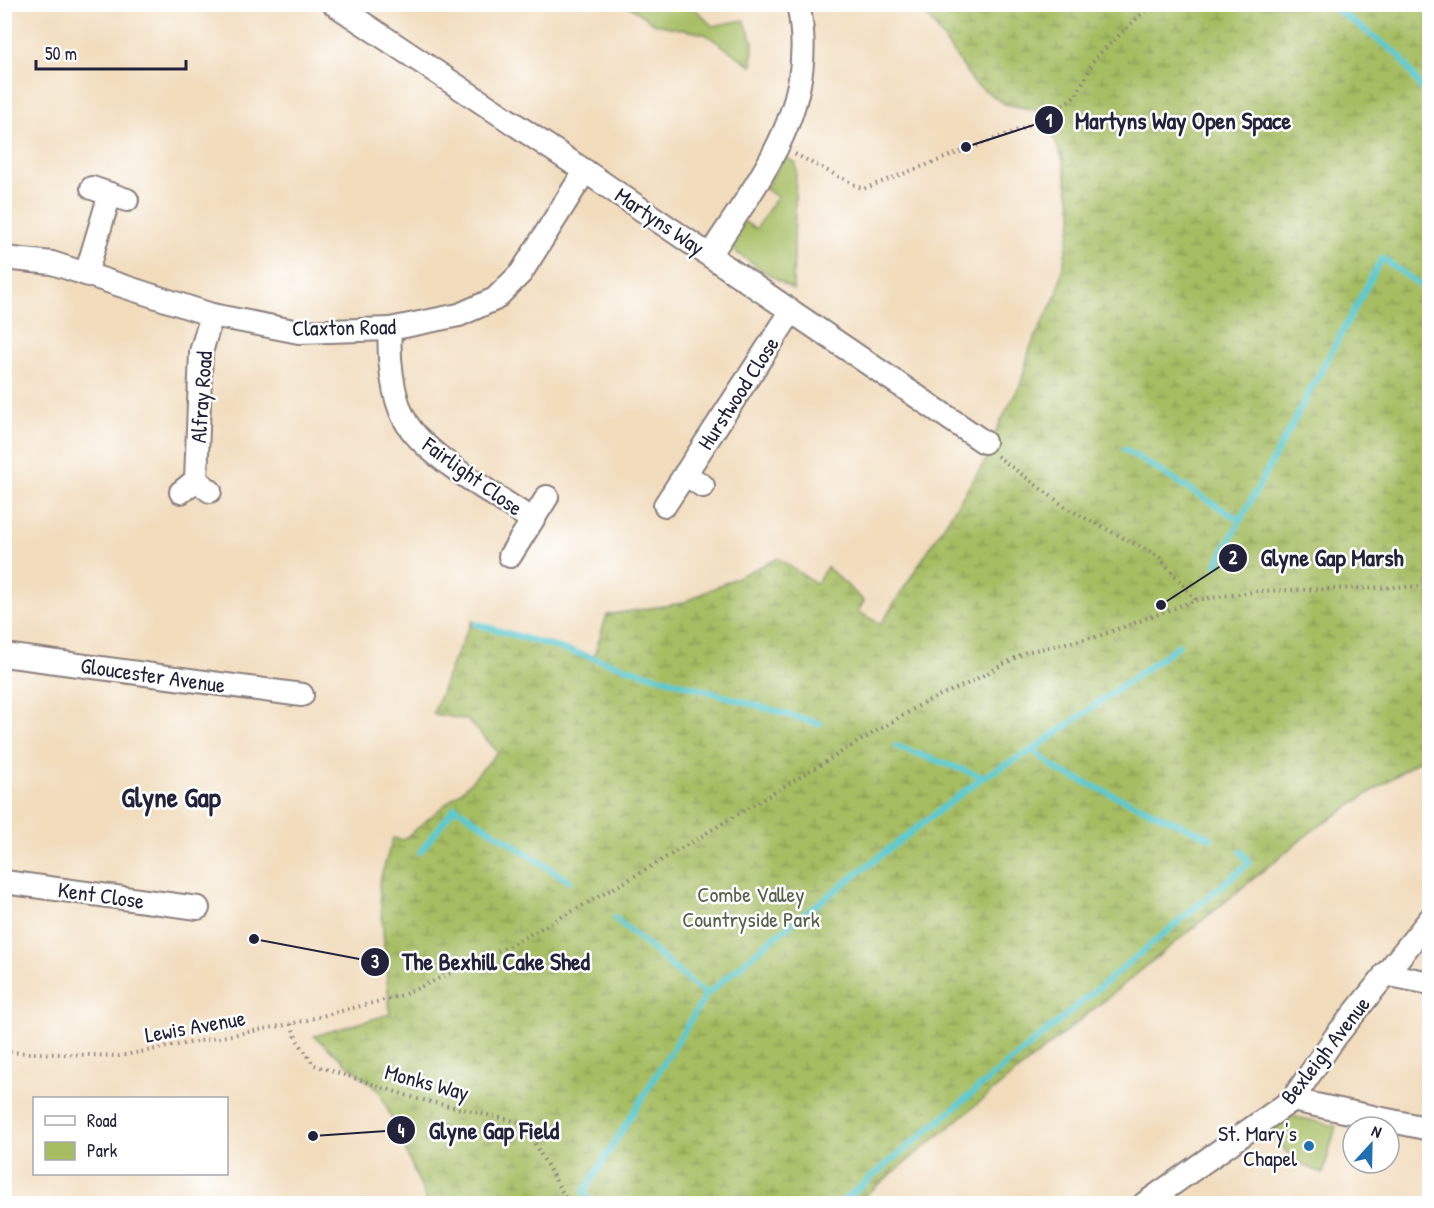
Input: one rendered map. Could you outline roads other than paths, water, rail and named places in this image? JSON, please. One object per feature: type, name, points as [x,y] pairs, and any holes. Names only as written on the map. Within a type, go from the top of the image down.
[{"type":"street","name":"Martyns Way","points":[[334,4],[710,255],[984,442]]},
{"type":"street","points":[[710,255],[780,146],[796,103],[802,56],[798,4]]},
{"type":"street","name":"Claxton Road","points":[[4,258],[52,263],[212,315],[299,332],[390,329],[459,315],[495,299],[520,273],[585,171]]},
{"type":"street","points":[[86,274],[110,194]]},
{"type":"street","name":"Hurstwood Close","points":[[665,505],[694,480],[791,312]]},
{"type":"street","name":"Alfray Road","points":[[196,488],[201,352],[212,315]]},
{"type":"street","name":"Fairlight Close","points":[[390,329],[388,351],[404,420],[426,446],[532,520]]},
{"type":"street","name":"Fairlight Close","points":[[510,556],[547,496]]},
{"type":"street","name":"Gloucester Avenue","points":[[4,655],[302,694]]},
{"type":"street","name":"Kent Close","points":[[4,882],[198,908]]},
{"type":"street","name":"Bexleigh Avenue","points":[[1144,1203],[1292,1100],[1336,1036],[1430,919]]},
{"type":"street","points":[[1385,974],[1430,983]]},
{"type":"street","points":[[1292,1100],[1430,1129]]},
{"type":"waterway","points":[[1329,4],[1399,55],[1430,101]]},
{"type":"waterway","points":[[1216,565],[1382,258],[1430,292]]},
{"type":"waterway","points":[[1124,449],[1240,520]]},
{"type":"waterway","points":[[476,624],[820,724]]},
{"type":"waterway","points":[[593,1204],[584,1192],[706,995],[773,938],[983,777],[1033,750],[1179,645]]},
{"type":"waterway","points":[[896,746],[983,777]]},
{"type":"waterway","points":[[1033,750],[1059,771],[1211,838]]},
{"type":"waterway","points":[[420,852],[455,807],[569,881]]},
{"type":"waterway","points":[[839,1204],[1249,863],[1241,851]]},
{"type":"waterway","points":[[615,918],[706,995]]},
{"type":"place","name":"Martyns Way Open Space","points":[[966,147]]},
{"type":"place","name":"Glyne Gap Marsh","points":[[1161,605]]},
{"type":"place","name":"The Bexhill Cake Shed","points":[[254,939]]},
{"type":"place","name":"Glyne Gap Field","points":[[313,1136]]},
{"type":"place","name":"St. Mary's Chapel","points":[[1309,1146]]},
{"type":"district","name":"Glyne Gap","points":[[171,797]]},
{"type":"park label","name":"Combe Valley Countryside Park","points":[[751,906]]}]
